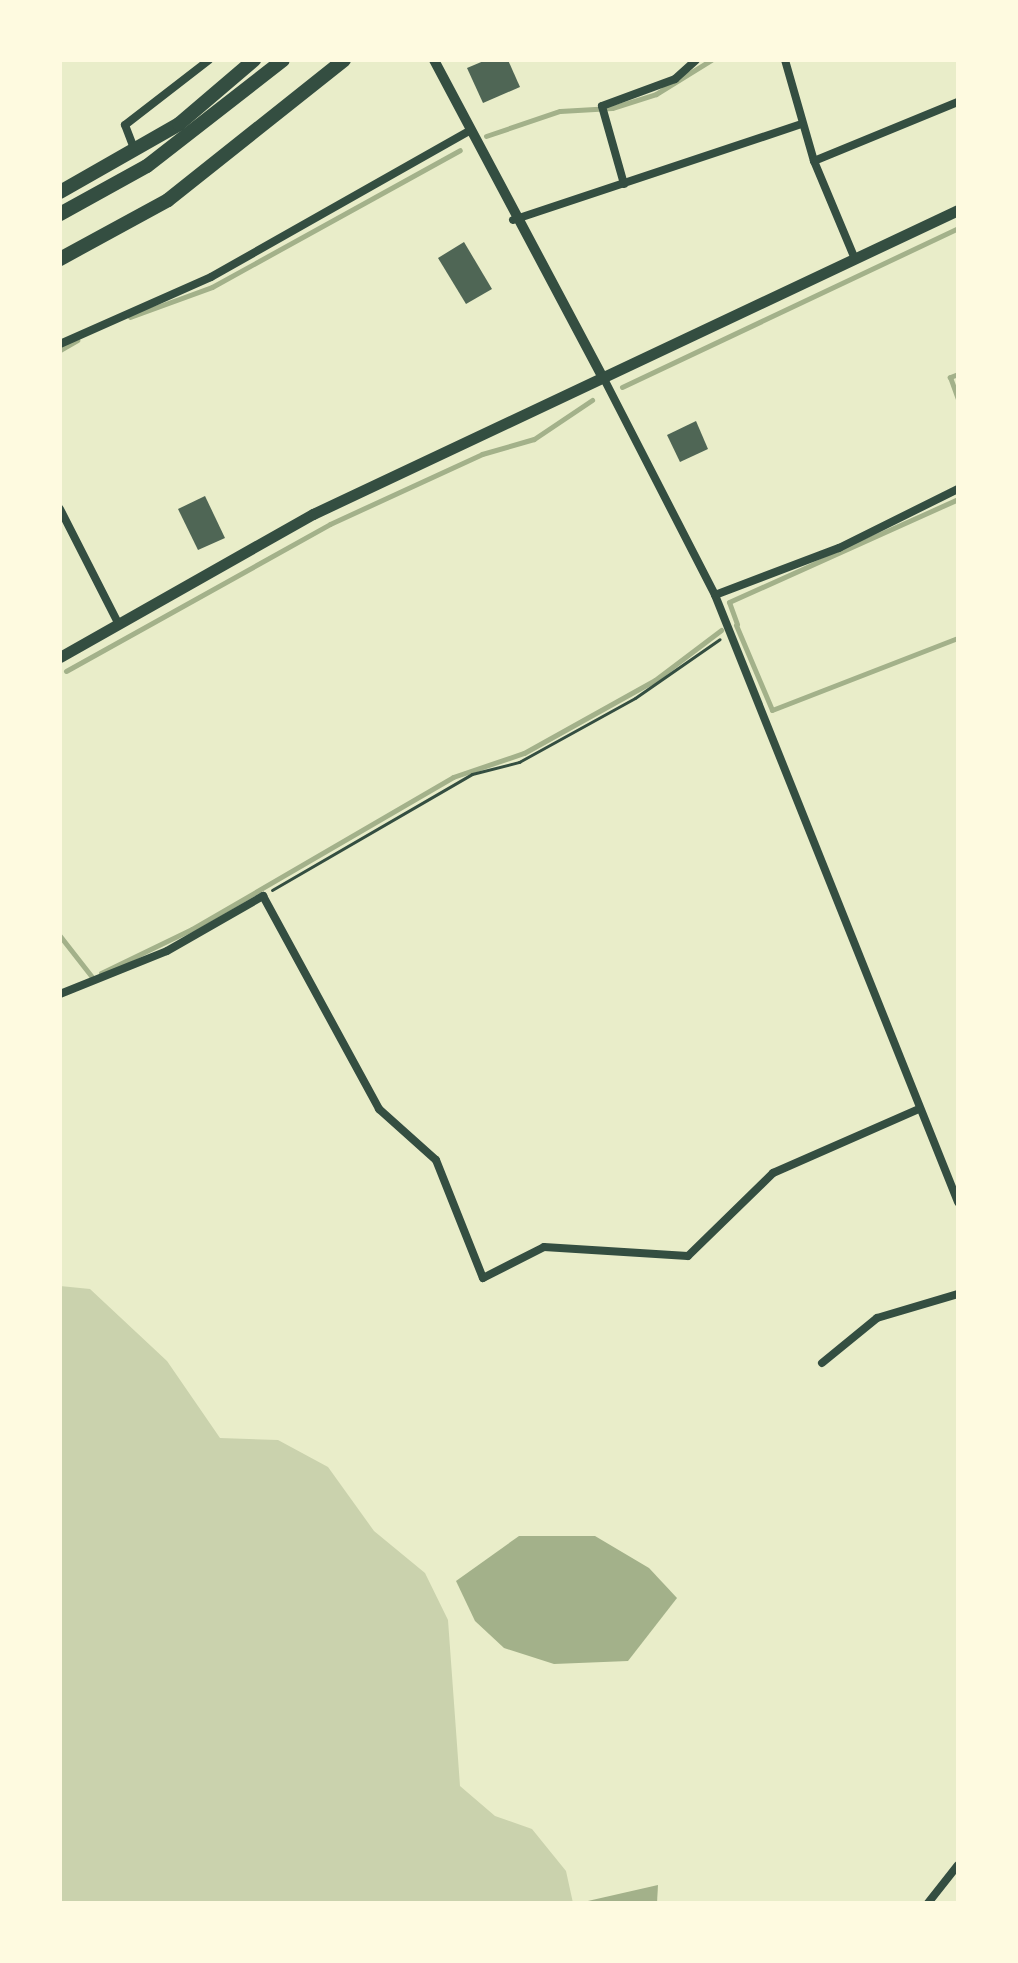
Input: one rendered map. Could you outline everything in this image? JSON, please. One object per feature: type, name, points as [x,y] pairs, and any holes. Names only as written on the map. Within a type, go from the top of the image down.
[{"type":"highway","points":[[60,192],[136,152],[254,60]]},
{"type":"highway","points":[[60,214],[147,166],[283,60]]},
{"type":"highway","points":[[60,259],[179,193],[344,60]]},
{"type":"main road","points":[[60,657],[313,514],[601,374],[958,210]]},
{"type":"street","points":[[136,152],[125,125],[209,60]]},
{"type":"street","points":[[434,60],[513,220],[601,374],[715,595],[958,1202]]},
{"type":"street","points":[[624,184],[600,109],[675,79],[696,60]]},
{"type":"street","points":[[785,60],[814,161],[855,259]]},
{"type":"street","points":[[814,161],[958,102]]},
{"type":"street","points":[[513,220],[801,124]]},
{"type":"street","points":[[60,344],[211,277],[467,132]]},
{"type":"street","points":[[715,595],[839,548],[958,489]]},
{"type":"street","points":[[60,509],[118,623]]},
{"type":"street","points":[[60,994],[167,951],[263,896],[379,1109],[436,1160],[483,1278],[544,1247],[688,1256],[773,1173],[919,1109]]},
{"type":"street","points":[[822,1363],[877,1318],[958,1294]]},
{"type":"street","points":[[928,1903],[958,1865]]},
{"type":"path","points":[[263,896],[472,774],[519,762],[635,698],[730,632]]},
{"type":"shaded area","points":[[60,1286],[90,1289],[167,1361],[220,1438],[278,1440],[328,1467],[374,1531],[425,1573],[448,1620],[460,1786],[495,1816],[532,1829],[566,1871],[573,1903],[60,1903]]},
{"type":"shaded area","points":[[519,1536],[595,1536],[649,1568],[677,1598],[628,1661],[554,1664],[504,1648],[475,1621],[456,1581]]},
{"type":"shaded area","points":[[658,1885],[657,1903],[579,1903]]},
{"type":"building","points":[[486,60],[508,60],[520,87],[483,103],[467,68]]},
{"type":"building","points":[[464,242],[492,289],[466,304],[438,258]]},
{"type":"building","points":[[696,421],[708,449],[680,462],[667,435]]},
{"type":"building","points":[[205,496],[225,538],[198,550],[178,509]]},
{"type":"waterway","points":[[486,136],[560,111],[612,108],[656,94],[711,60]]},
{"type":"waterway","points":[[130,317],[212,287],[460,150]]},
{"type":"waterway","points":[[622,387],[958,228]]},
{"type":"waterway","points":[[60,350],[77,340]]},
{"type":"waterway","points":[[958,374],[950,377],[958,399]]},
{"type":"waterway","points":[[66,671],[330,524],[482,454],[534,439],[592,400]]},
{"type":"waterway","points":[[737,624],[729,602],[958,499]]},
{"type":"waterway","points":[[736,625],[772,710],[958,638]]},
{"type":"waterway","points":[[101,973],[192,929],[453,777],[524,753],[655,680],[721,630]]},
{"type":"waterway","points":[[60,936],[92,977]]}]
